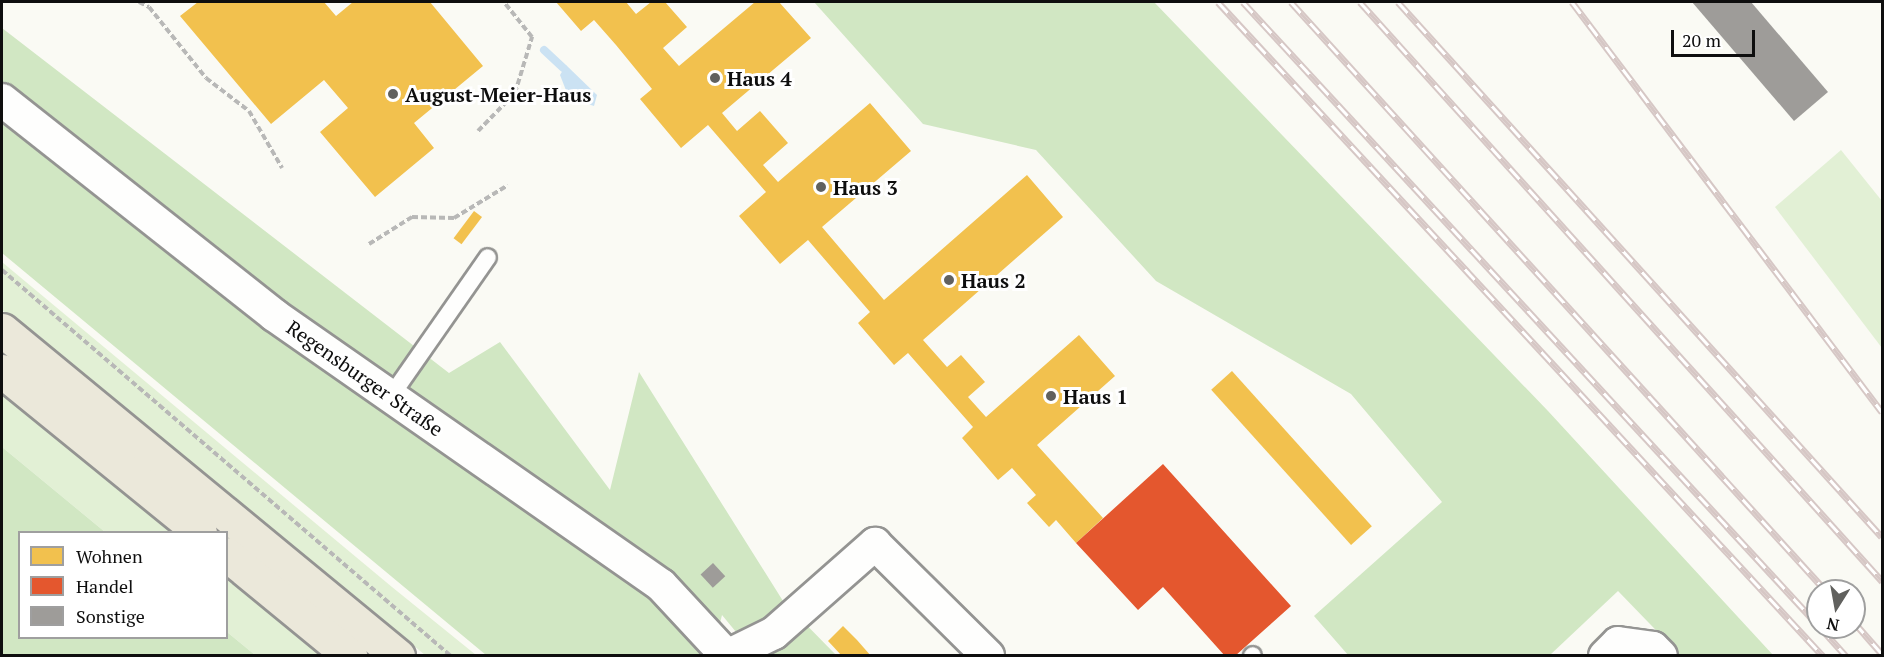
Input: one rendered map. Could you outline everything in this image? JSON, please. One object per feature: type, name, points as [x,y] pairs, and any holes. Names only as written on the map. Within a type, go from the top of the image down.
[{"type":"main road","points":[[2,330],[398,656]]},
{"type":"main road","points":[[2,371],[199,531]]},
{"type":"main road","points":[[228,556],[350,656]]},
{"type":"street","name":"Regensburger Straße","points":[[2,100],[274,315],[668,590],[727,656]]},
{"type":"street","points":[[727,656],[774,633],[875,544],[988,656]]},
{"type":"street","points":[[1605,656],[1618,643],[1653,648],[1661,656]]},
{"type":"lane","points":[[391,396],[488,256]]},
{"type":"path","points":[[139,2],[149,7],[206,78],[249,111],[282,168]]},
{"type":"path","points":[[478,131],[515,93],[532,37],[504,2]]},
{"type":"path","points":[[369,244],[412,217],[454,218],[508,185]]},
{"type":"path","points":[[2,270],[451,656]]},
{"type":"green space","points":[[814,2],[1154,2],[1548,411],[1773,655],[1680,655],[1618,591],[1550,655],[1348,655],[1314,616],[1442,502],[1351,394],[1156,281],[1036,150],[923,124]]},
{"type":"green space","points":[[2,28],[449,373],[500,342],[610,490],[639,372],[783,601],[836,655],[755,655],[722,615],[712,655],[486,655],[2,253]]},
{"type":"green space","points":[[1841,150],[1882,201],[1882,348],[1775,207]]},
{"type":"green space","points":[[2,262],[476,655],[425,655],[2,310]]},
{"type":"green space","points":[[2,387],[177,531],[104,531],[2,447]]},
{"type":"green space","points":[[2,447],[104,531],[18,531],[18,639],[228,639],[228,633],[255,655],[2,655]]},
{"type":"green space","points":[[228,574],[329,655],[255,655],[228,633]]},
{"type":"water","points":[[566,65],[597,95],[594,106],[569,98],[560,75]]},
{"type":"building: Wohnen","name":"August-Meier-Haus","points":[[198,2],[324,2],[336,16],[353,2],[430,2],[483,66],[414,123],[434,148],[375,197],[320,132],[348,108],[324,80],[271,124],[180,16]]},
{"type":"building: Wohnen","points":[[556,2],[626,2],[636,14],[651,2],[665,2],[687,27],[663,48],[679,66],[755,2],[779,2],[811,38],[722,113],[737,131],[760,111],[788,143],[763,165],[778,182],[870,103],[911,151],[822,227],[884,300],[1027,175],[1063,217],[923,340],[947,367],[961,355],[985,382],[968,397],[986,417],[1079,335],[1115,376],[1037,445],[1103,518],[1076,543],[1056,520],[1049,527],[1027,503],[1036,495],[1012,468],[998,480],[962,438],[973,427],[908,353],[894,365],[858,323],[870,312],[808,240],[780,264],[739,216],[766,192],[708,125],[681,148],[640,99],[652,89],[616,45],[594,20],[581,31]]},
{"type":"building: Wohnen","points":[[474,211],[482,217],[462,244],[454,238]]},
{"type":"building: Wohnen","points":[[1232,371],[1372,526],[1351,545],[1211,390]]},
{"type":"building: Wohnen","points":[[843,626],[871,656],[842,656],[828,641]]},
{"type":"building: Handel","points":[[1163,464],[1291,606],[1235,656],[1225,656],[1163,587],[1138,610],[1076,543]]},
{"type":"building: Sonstige","points":[[1692,2],[1751,2],[1828,92],[1794,121]]},
{"type":"building: Sonstige","points":[[713,563],[725,576],[713,588],[701,575]]},
{"type":"waterway","points":[[544,50],[563,68]]},
{"type":"railway","points":[[1218,2],[1823,656]]},
{"type":"railway","points":[[1243,2],[1806,612]]},
{"type":"railway","points":[[1291,2],[1815,579]]},
{"type":"railway","points":[[1360,2],[1882,581]]},
{"type":"railway","points":[[1398,2],[1882,537]]},
{"type":"railway","points":[[1572,2],[1882,412]]},
{"type":"railway","points":[[1866,636],[1882,654]]},
{"type":"railway","points":[[1831,639],[1846,656]]},
{"type":"place","name":"Haus 4","points":[[715,78]]},
{"type":"place","name":"August-Meier-Haus","points":[[393,94]]},
{"type":"place","name":"Haus 3","points":[[821,187]]},
{"type":"place","name":"Haus 2","points":[[949,280]]},
{"type":"place","name":"Haus 1","points":[[1051,396]]}]
